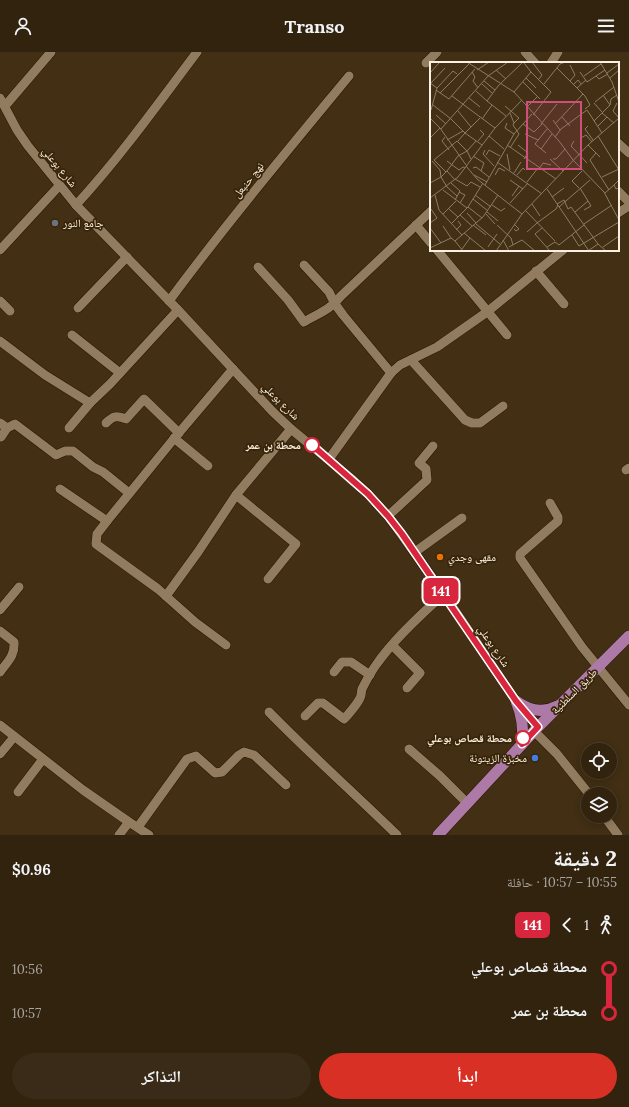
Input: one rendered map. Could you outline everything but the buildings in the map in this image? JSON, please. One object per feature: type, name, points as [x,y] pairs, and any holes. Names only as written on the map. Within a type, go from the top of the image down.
[{"type":"main road","name":"طريق السلطنية","points":[[438,835],[536,729],[629,636]]},
{"type":"main road","points":[[516,701],[533,710],[547,710],[561,704]]},
{"type":"main road","points":[[516,701],[522,717],[522,744]]},
{"type":"street","points":[[2,102],[51,52]]},
{"type":"street","points":[[76,205],[96,184],[197,52]]},
{"type":"street","points":[[426,63],[436,52]]},
{"type":"street","points":[[525,52],[534,62]]},
{"type":"street","points":[[552,62],[558,52]]},
{"type":"street","name":"نهج حنبعل","points":[[169,301],[253,194],[349,76]]},
{"type":"street","name":"شارع بوعلي","points":[[2,102],[17,130],[59,186],[76,205],[291,428],[368,494],[388,516],[444,594],[536,729],[583,787]]},
{"type":"street","points":[[619,144],[629,153]]},
{"type":"street","points":[[0,250],[59,186]]},
{"type":"street","points":[[619,192],[629,202]]},
{"type":"street","points":[[619,212],[629,206]]},
{"type":"street","points":[[258,267],[288,300],[304,322],[335,304],[341,296],[430,212]]},
{"type":"street","points":[[416,225],[430,242]]},
{"type":"street","points":[[438,251],[506,335]]},
{"type":"street","points":[[329,460],[391,373],[400,365],[437,347],[487,312],[562,251]]},
{"type":"street","points":[[78,308],[127,257]]},
{"type":"street","points":[[304,265],[329,292],[335,304],[391,373]]},
{"type":"street","points":[[536,271],[564,304]]},
{"type":"street","points":[[0,301],[10,311]]},
{"type":"street","points":[[69,428],[90,403],[178,310]]},
{"type":"street","points":[[72,335],[120,373]]},
{"type":"street","points":[[0,341],[45,375],[90,403]]},
{"type":"street","points":[[411,360],[465,420],[480,423],[503,406]]},
{"type":"street","points":[[226,645],[195,622],[166,596],[96,544],[97,534],[107,521],[233,369]]},
{"type":"street","points":[[106,423],[112,417],[118,416],[126,419],[144,399],[208,466]]},
{"type":"street","points":[[1,437],[4,426],[15,424],[56,455],[65,451],[73,451],[129,493]]},
{"type":"street","points":[[166,596],[198,552],[236,495],[291,428]]},
{"type":"street","points":[[388,516],[427,480],[426,469],[420,463],[433,446]]},
{"type":"street","points":[[60,489],[107,521]]},
{"type":"street","points":[[236,495],[296,544],[268,579]]},
{"type":"street","points":[[550,503],[558,517],[558,521],[520,554],[520,558],[598,668],[629,706]]},
{"type":"street","points":[[414,552],[462,518]]},
{"type":"street","points":[[0,610],[19,587]]},
{"type":"street","points":[[305,716],[318,703],[324,703],[344,719],[352,711],[353,706],[360,698],[362,690],[370,675],[392,645],[444,594]]},
{"type":"street","points":[[0,631],[14,642],[14,653],[0,672]]},
{"type":"street","points":[[392,645],[420,673],[407,688]]},
{"type":"street","points":[[334,672],[342,662],[351,662],[370,675]]},
{"type":"street","points":[[269,712],[296,740],[397,835]]},
{"type":"street","points":[[0,725],[42,759],[149,835]]},
{"type":"street","points":[[0,754],[14,737]]},
{"type":"street","points":[[409,750],[440,776],[467,803]]},
{"type":"street","points":[[138,827],[187,760],[196,756],[215,774],[222,772],[244,752],[254,755],[286,785]]},
{"type":"street","points":[[18,792],[42,759]]},
{"type":"street","points":[[119,835],[129,822]]},
{"type":"street","points":[[609,823],[618,835]]},
{"type":"bus line","name":"141","points":[[312,445],[377,502],[402,534],[516,701],[538,727],[522,744],[523,738]]},
{"type":"place","name":"جامع النور","points":[[55,223]]},
{"type":"place","name":"محطة بن عمر","points":[[312,445]]},
{"type":"place","name":"مقهى وجدي","points":[[440,557]]},
{"type":"place","name":"محطة قصاص بوعلي","points":[[523,738]]},
{"type":"place","name":"مخبزة الزيتونة","points":[[535,758]]}]
